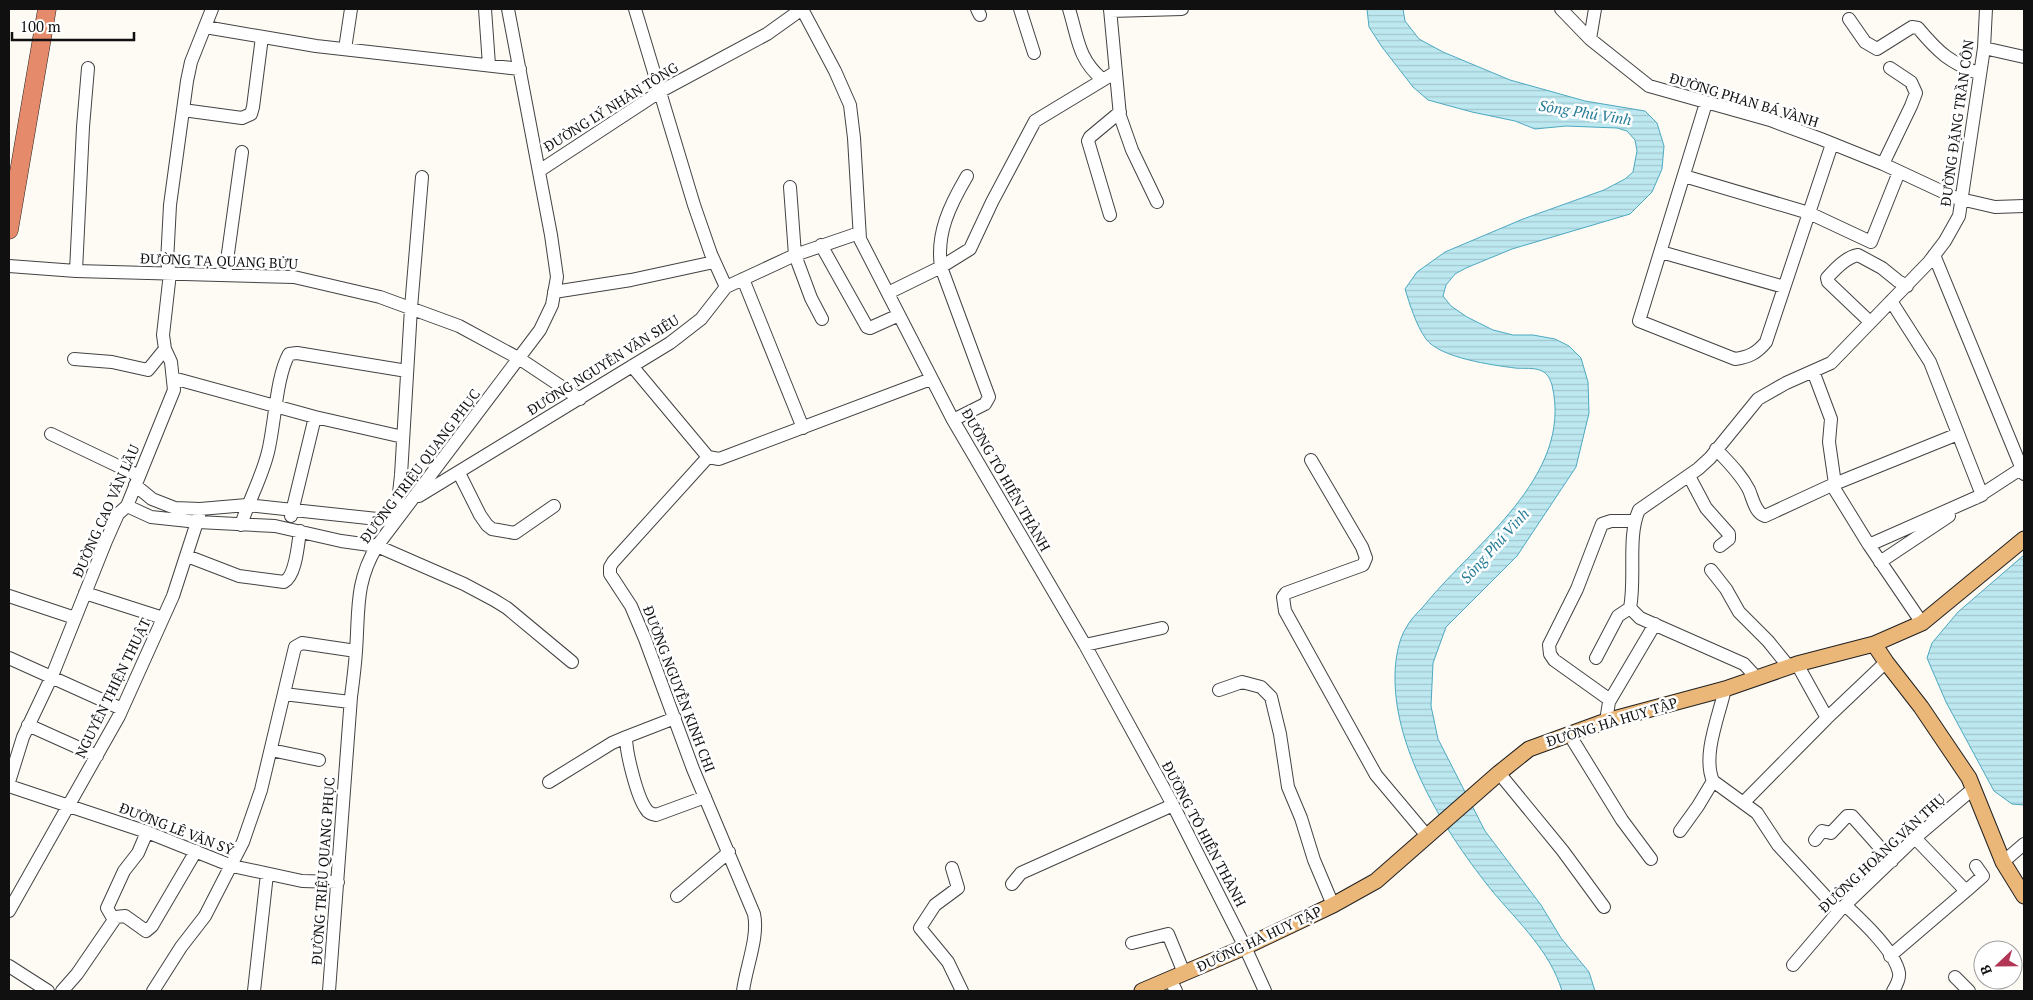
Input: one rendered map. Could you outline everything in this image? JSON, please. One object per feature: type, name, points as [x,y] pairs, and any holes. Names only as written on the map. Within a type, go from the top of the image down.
[{"type":"highway","points":[[9,230],[47,9]]},
{"type":"main road","name":"ĐƯỜNG HÀ HUY TẬP","points":[[1142,991],[1177,981],[1333,905],[1376,881],[1441,826],[1499,772],[1529,748],[1606,721],[1725,689],[1756,677],[1874,644],[1922,623],[2024,539]]},
{"type":"main road","points":[[1874,644],[1921,707],[1969,778],[2003,862],[2024,896]]},
{"type":"street","name":"ĐƯỜNG CAO VĂN LẦU","points":[[9,782],[28,725],[52,676],[118,514],[127,506],[174,390],[170,362],[165,349],[164,335],[170,273],[167,262],[170,205],[183,101],[191,62],[211,9]]},
{"type":"street","points":[[345,49],[351,9]]},
{"type":"street","points":[[485,9],[488,65]]},
{"type":"street","name":"ĐƯỜNG TRIỆU QUANG PHỤC","points":[[329,991],[350,702],[356,651],[359,590],[371,556],[377,546],[520,359],[540,330],[552,305],[557,277],[508,9]]},
{"type":"street","points":[[635,9],[694,205],[714,262],[726,287]]},
{"type":"street","name":"ĐƯỜNG LÝ NHÂN TÔNG","points":[[539,171],[661,91],[767,34],[802,9]]},
{"type":"street","name":"ĐƯỜNG TÔ HIẾN THÀNH","points":[[802,9],[850,104],[860,239],[953,420],[1085,645],[1173,805],[1245,947],[1265,991]]},
{"type":"street","points":[[1020,9],[1034,53]]},
{"type":"street","points":[[1069,9],[1083,57],[1090,69],[1102,79]]},
{"type":"street","points":[[1157,202],[1132,150],[1120,112],[1110,10],[1182,9]]},
{"type":"street","name":"ĐƯỜNG PHAN BÁ VÀNH","points":[[1561,9],[1590,39],[1649,86],[1770,120],[1883,164],[1960,199],[1995,207],[2024,209]]},
{"type":"street","points":[[1590,39],[1595,9]]},
{"type":"street","name":"ĐƯỜNG ĐẶNG TRẦN CÔN","points":[[1634,521],[1639,510],[1689,476],[1710,458],[1758,399],[1831,363],[1891,300],[1907,286],[1934,255],[1953,228],[1959,216],[1960,199],[1984,48],[1986,9]]},
{"type":"street","points":[[1849,20],[1865,42],[1877,49],[1912,27],[1918,28],[1939,53],[1949,60],[1980,74]]},
{"type":"street","points":[[205,27],[262,38],[520,69]]},
{"type":"street","points":[[183,110],[242,118],[251,114],[262,38]]},
{"type":"street","points":[[1984,48],[2024,57]]},
{"type":"street","points":[[76,271],[83,127],[88,68]]},
{"type":"street","points":[[1883,164],[1916,93],[1911,82],[1890,68]]},
{"type":"street","points":[[888,294],[963,255],[973,245],[992,202],[1035,121],[1116,72]]},
{"type":"street","points":[[1706,103],[1640,321],[1735,359],[1747,357],[1759,351],[1766,342],[1832,144]]},
{"type":"street","points":[[1110,214],[1088,141],[1090,137],[1120,112]]},
{"type":"street","points":[[225,275],[242,152]]},
{"type":"street","points":[[1684,176],[1809,213],[1871,242],[1899,172]]},
{"type":"street","points":[[953,420],[985,404],[989,397],[941,267],[939,254],[940,241],[947,213],[967,176]]},
{"type":"street","points":[[51,434],[137,481],[152,499],[175,508],[200,509],[247,505],[396,521],[422,177]]},
{"type":"street","points":[[790,187],[795,255],[811,298],[822,319]]},
{"type":"street","name":"ĐƯỜNG NGUYỄN VĂN SIÊU","points":[[412,500],[670,343],[701,319],[726,287],[795,255],[859,233]]},
{"type":"street","points":[[821,245],[867,327],[870,328],[899,315]]},
{"type":"street","points":[[1661,252],[1784,287]]},
{"type":"street","points":[[1870,322],[1828,282],[1827,278],[1837,267],[1845,263],[1852,256],[1858,255],[1882,268],[1907,286]]},
{"type":"street","points":[[1880,562],[1982,495],[2023,471],[1934,255]]},
{"type":"street","points":[[554,292],[631,280],[714,262]]},
{"type":"street","name":"ĐƯỜNG TẠ QUANG BỬU","points":[[9,266],[76,271],[294,277],[380,297],[459,326],[520,359],[580,399]]},
{"type":"street","points":[[743,279],[803,428]]},
{"type":"street","points":[[1891,300],[1930,362],[1982,495]]},
{"type":"street","points":[[74,359],[112,362],[148,370],[165,349]]},
{"type":"street","points":[[242,525],[247,505],[268,453],[282,372],[289,354],[297,353],[407,371]]},
{"type":"street","points":[[632,366],[708,457],[719,460],[931,378]]},
{"type":"street","points":[[1813,371],[1831,419],[1832,429],[1829,442],[1834,485],[1880,562],[1922,623]]},
{"type":"street","points":[[173,378],[315,417],[403,437]]},
{"type":"street","points":[[187,556],[239,576],[284,582],[288,579],[292,573],[294,530],[292,510],[315,417]]},
{"type":"street","points":[[1716,450],[1734,468],[1762,516],[1769,516],[1834,485],[1958,434]]},
{"type":"street","name":"ĐƯỜNG NGUYỄN KINH CHI","points":[[708,457],[610,567],[610,574],[631,606],[684,745],[756,922],[743,991]]},
{"type":"street","points":[[1311,460],[1362,547],[1366,558],[1363,566],[1286,594],[1283,597],[1285,611],[1376,775],[1428,837]]},
{"type":"street","points":[[459,473],[480,515],[492,529],[515,533],[554,506]]},
{"type":"street","points":[[1689,476],[1706,508],[1729,534],[1729,539],[1720,546]]},
{"type":"street","points":[[1870,546],[1982,495]]},
{"type":"street","points":[[127,506],[151,517],[294,530],[341,541],[377,546],[464,584],[494,600],[507,608],[572,662]]},
{"type":"street","name":"NGUYỄN THIỆN THUẬT","points":[[9,911],[70,806],[122,708],[163,618],[187,556],[198,522],[200,509]]},
{"type":"street","points":[[1596,658],[1618,616],[1630,608],[1633,582],[1634,521],[1610,521],[1602,524],[1577,589],[1549,645],[1550,654],[1554,660],[1610,700]]},
{"type":"street","points":[[1711,570],[1726,589],[1739,612],[1793,666],[1827,718]]},
{"type":"street","points":[[86,593],[163,618]]},
{"type":"street","points":[[9,596],[76,618]]},
{"type":"street","points":[[1630,608],[1640,618],[1744,664],[1756,677]]},
{"type":"street","points":[[1606,721],[1610,700],[1655,624]]},
{"type":"street","points":[[1085,645],[1162,628]]},
{"type":"street","points":[[153,991],[181,947],[205,916],[232,866],[252,820],[262,790],[295,647],[302,643],[356,651]]},
{"type":"street","points":[[9,658],[122,708]]},
{"type":"street","points":[[1744,802],[1827,718],[1886,662]]},
{"type":"street","points":[[1219,690],[1242,682],[1261,687],[1272,697],[1288,787],[1301,818],[1314,860],[1333,905]]},
{"type":"street","points":[[1725,689],[1710,752],[1709,765],[1713,781],[1757,813],[1778,845],[1842,908],[1879,939],[1899,973],[1897,984],[1893,991]]},
{"type":"street","points":[[284,694],[350,702]]},
{"type":"street","points":[[549,782],[612,743],[675,718]]},
{"type":"street","points":[[28,725],[97,756]]},
{"type":"street","points":[[1570,734],[1622,820],[1651,859]]},
{"type":"street","points":[[626,737],[636,782],[648,812],[656,815],[660,814],[705,797]]},
{"type":"street","points":[[271,750],[319,760]]},
{"type":"street","points":[[1499,772],[1563,851],[1604,907]]},
{"type":"street","points":[[1680,831],[1713,781]]},
{"type":"street","name":"ĐƯỜNG LÊ VĂN SỸ","points":[[9,786],[147,832],[232,866],[302,881],[338,882]]},
{"type":"street","name":"ĐƯỜNG HOÀNG VĂN THỤ","points":[[1793,965],[1842,908],[1915,838],[1974,788]]},
{"type":"street","points":[[1012,884],[1021,873],[1173,805]]},
{"type":"street","points":[[1816,840],[1822,831],[1831,833],[1848,816],[1852,816],[1892,861]]},
{"type":"street","points":[[114,920],[107,908],[124,872],[138,853],[147,832]]},
{"type":"street","points":[[1915,838],[1966,891]]},
{"type":"street","points":[[2003,862],[2024,844]]},
{"type":"street","points":[[62,991],[77,974],[114,920],[120,916],[125,916],[143,930],[149,929],[196,851]]},
{"type":"street","points":[[677,896],[729,852]]},
{"type":"street","points":[[1890,956],[1983,876],[1976,866]]},
{"type":"street","points":[[952,868],[958,888],[935,905],[920,928],[948,962],[962,991]]},
{"type":"street","points":[[254,991],[267,874]]},
{"type":"street","points":[[1132,943],[1168,934],[1177,981]]},
{"type":"street","points":[[9,966],[48,991]]},
{"type":"street","points":[[1955,978],[1969,991]]},
{"type":"water","name":"Sông Phú Vinh","points":[[1367,9],[1403,9],[1405,21],[1419,39],[1443,52],[1510,80],[1585,101],[1645,111],[1657,123],[1664,146],[1662,169],[1652,192],[1630,214],[1512,249],[1466,268],[1455,274],[1446,285],[1443,296],[1451,306],[1467,317],[1493,330],[1513,335],[1533,335],[1555,339],[1569,346],[1581,358],[1588,382],[1589,413],[1576,467],[1517,556],[1446,627],[1433,663],[1431,706],[1438,739],[1485,831],[1541,905],[1561,938],[1589,972],[1595,991],[1562,991],[1557,977],[1542,950],[1493,892],[1458,845],[1426,791],[1413,763],[1403,734],[1397,705],[1395,676],[1398,651],[1403,633],[1414,617],[1444,583],[1515,507],[1534,479],[1548,450],[1555,418],[1552,385],[1546,374],[1536,369],[1480,363],[1454,356],[1433,346],[1419,328],[1405,289],[1417,272],[1445,252],[1523,219],[1604,190],[1625,179],[1633,172],[1637,151],[1635,140],[1627,131],[1617,128],[1566,126],[1535,129],[1515,121],[1428,100],[1413,87],[1382,47],[1369,27]]},
{"type":"water","points":[[2024,555],[2024,805],[2012,804],[1994,791],[1946,702],[1927,658],[1932,643],[1958,612]]}]
